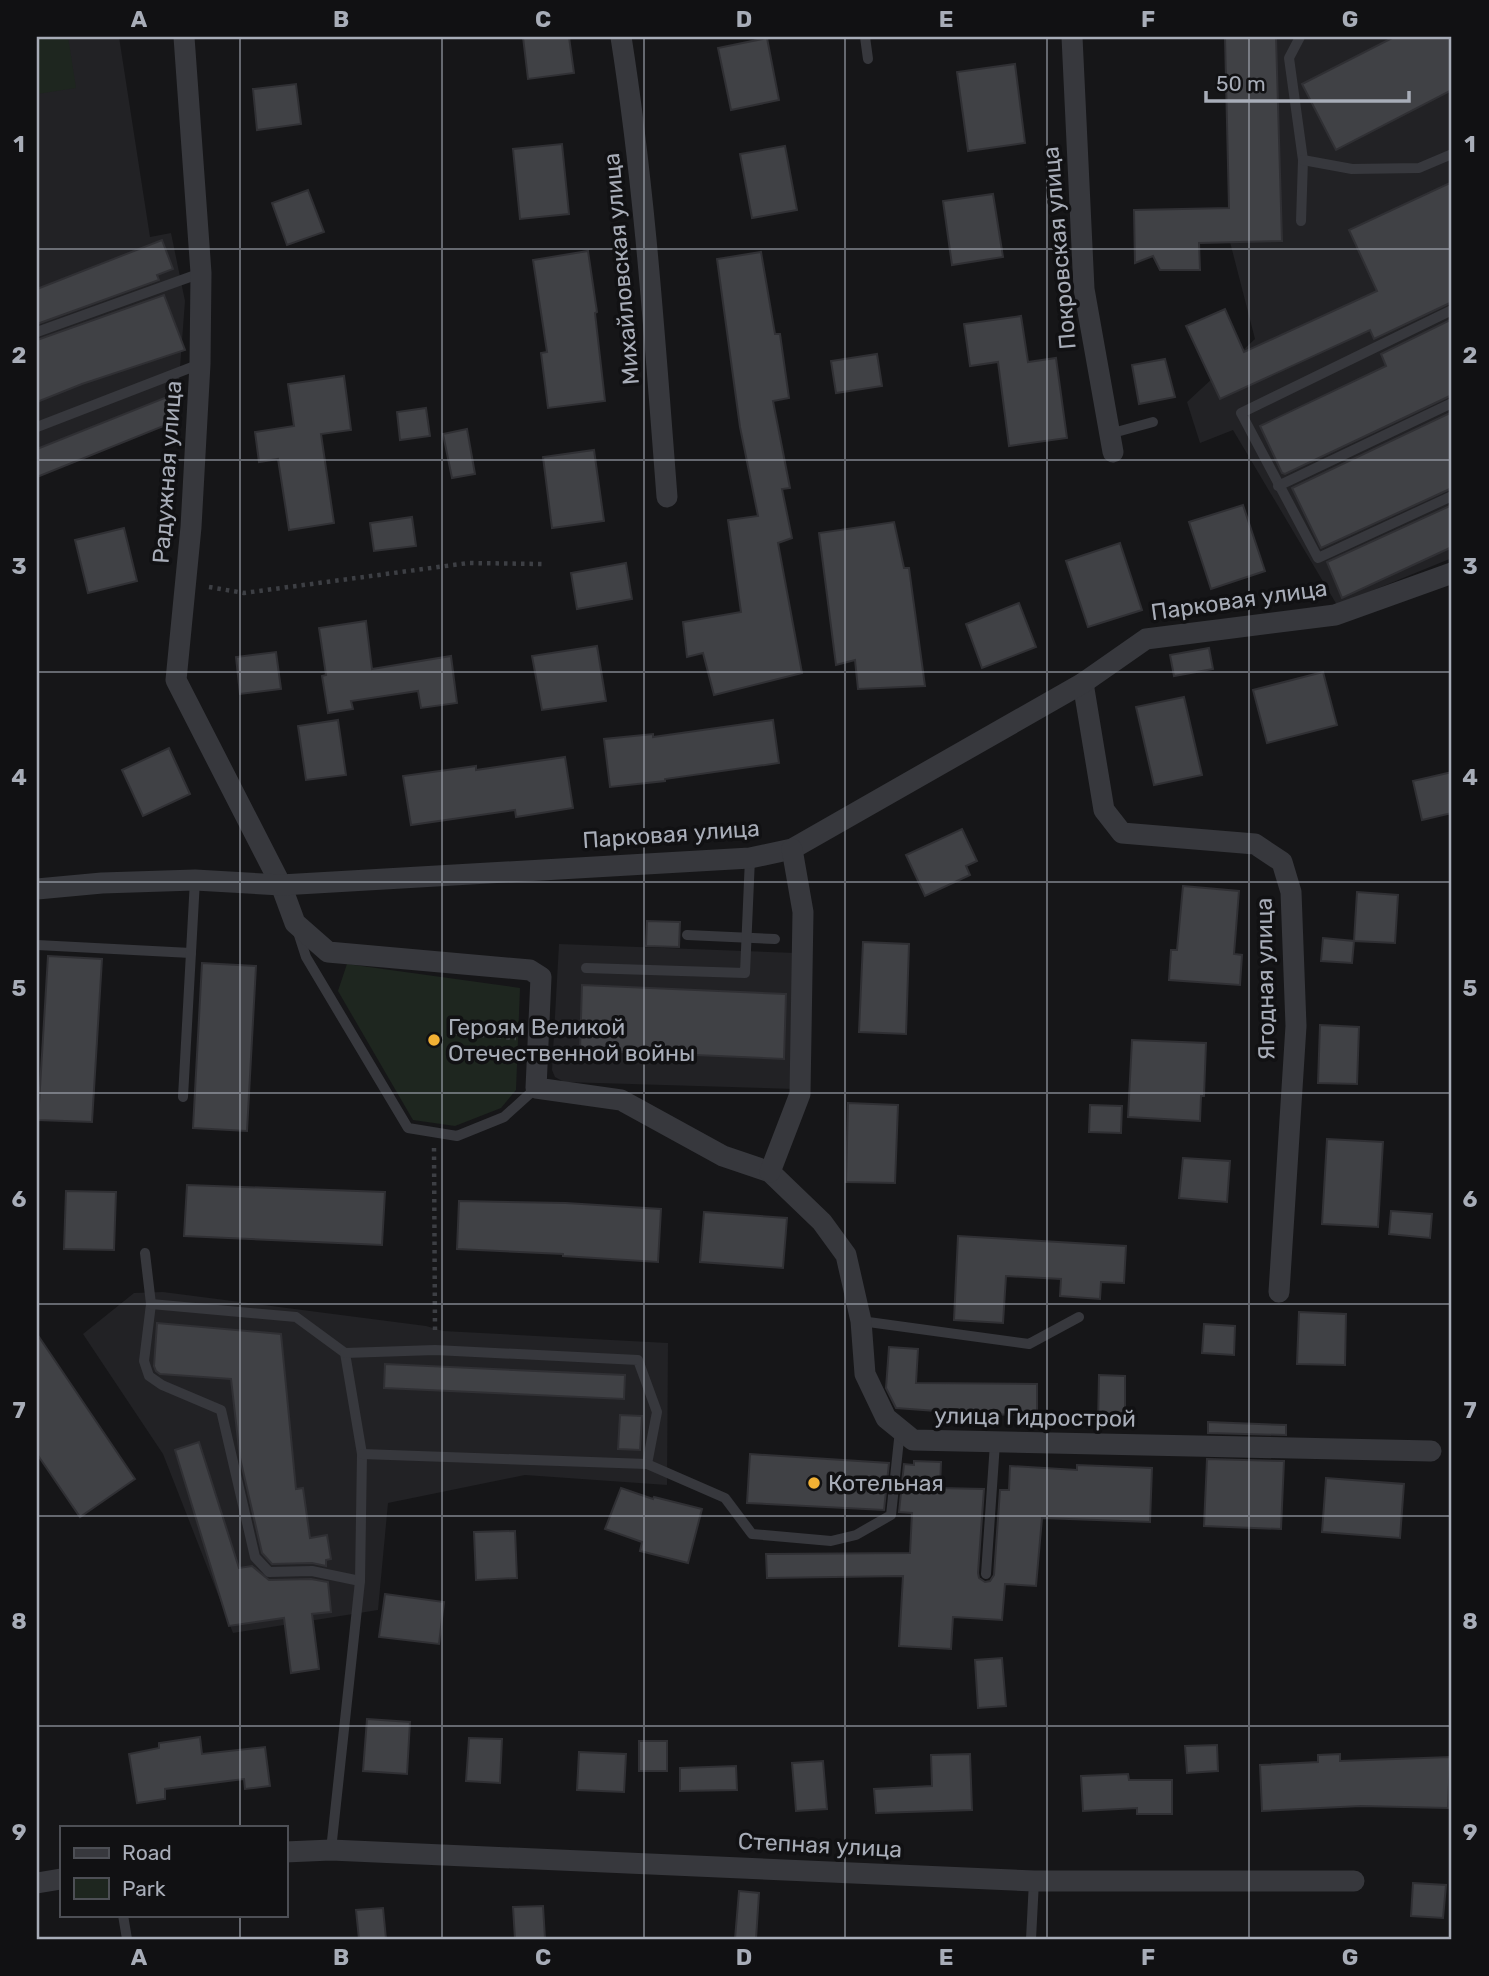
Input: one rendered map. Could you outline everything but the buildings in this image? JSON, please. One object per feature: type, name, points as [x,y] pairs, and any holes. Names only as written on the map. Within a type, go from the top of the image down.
[{"type":"street","name":"Радужная улица","points":[[184,37],[201,273],[201,364],[191,527],[176,680],[281,885]]},
{"type":"street","name":"Михайловская улица","points":[[621,37],[643,211],[667,497]]},
{"type":"street","name":"Покровская улица","points":[[1072,37],[1084,289],[1111,443]]},
{"type":"street","name":"Парковая улица","points":[[37,889],[102,883],[195,880],[281,885],[750,858],[792,849],[1083,683],[1146,639],[1335,615],[1452,573]]},
{"type":"street","name":"Ягодная улица","points":[[1083,683],[1104,810],[1122,833],[1255,844],[1282,862],[1291,892],[1296,1026],[1279,1292]]},
{"type":"street","points":[[770,1172],[800,1094],[803,912],[792,849]]},
{"type":"street","points":[[281,885],[295,923],[328,951],[530,970],[541,977],[536,1088]]},
{"type":"street","name":"улица Гидрострой","points":[[536,1088],[621,1100],[723,1156],[770,1172],[822,1222],[846,1255],[861,1321],[865,1374],[886,1418],[912,1440],[1431,1451]]},
{"type":"street","name":"Степная улица","points":[[287,1852],[331,1850],[1034,1881],[1354,1881]]},
{"type":"street","points":[[37,1883],[60,1879]]},
{"type":"lane","points":[[864,37],[868,59]]},
{"type":"lane","points":[[1300,37],[1289,58],[1303,160],[1301,221]]},
{"type":"lane","points":[[1303,160],[1352,169],[1419,168],[1452,154]]},
{"type":"lane","points":[[37,332],[201,273]]},
{"type":"lane","points":[[1452,310],[1241,413],[1318,558],[1452,496]]},
{"type":"lane","points":[[37,427],[201,364]]},
{"type":"lane","points":[[1278,486],[1452,403]]},
{"type":"lane","points":[[1111,443],[1153,422]]},
{"type":"lane","points":[[586,968],[745,973],[750,858]]},
{"type":"lane","points":[[183,1097],[195,880]]},
{"type":"lane","points":[[295,923],[306,957],[408,1128],[457,1136],[504,1117],[536,1088]]},
{"type":"lane","points":[[687,935],[775,939]]},
{"type":"lane","points":[[37,945],[191,953]]},
{"type":"lane","points":[[145,1253],[151,1304],[144,1361],[149,1376],[162,1385],[221,1410],[255,1557],[269,1572],[312,1571],[360,1581]]},
{"type":"lane","points":[[151,1304],[296,1317],[345,1353],[435,1350],[638,1360],[657,1412],[646,1464]]},
{"type":"lane","points":[[861,1321],[1030,1344],[1079,1317]]},
{"type":"lane","points":[[331,1850],[360,1581],[362,1454],[345,1353]]},
{"type":"lane","points":[[362,1454],[646,1464],[725,1498],[752,1534],[831,1541],[856,1535],[891,1515],[900,1430]]},
{"type":"lane","points":[[986,1574],[995,1443]]},
{"type":"lane","points":[[1031,1939],[1034,1881]]},
{"type":"lane","points":[[123,1916],[127,1939]]},
{"type":"path","points":[[185,584],[244,593],[468,563],[542,564]]},
{"type":"path","points":[[447,1032],[538,1040]]},
{"type":"path","points":[[433,1132],[435,1350]]},
{"type":"shaded area","points":[[37,37],[119,37],[150,237],[171,233],[185,301],[176,421],[37,477]]},
{"type":"shaded area","points":[[1225,37],[1452,37],[1452,558],[1337,605],[1233,430],[1200,443],[1187,402],[1255,339],[1230,242]]},
{"type":"shaded area","points":[[559,944],[796,953],[794,1089],[564,1082],[555,1077],[552,1070]]},
{"type":"shaded area","points":[[163,1292],[426,1326],[443,1331],[668,1343],[667,1485],[525,1475],[388,1503],[378,1610],[233,1633],[163,1454],[83,1334],[134,1293]]},
{"type":"green space","points":[[37,37],[68,37],[76,88],[37,94]]},
{"type":"green space","points":[[347,964],[520,988],[516,1090],[501,1108],[455,1126],[413,1120],[338,991]]},
{"type":"place","name":"Героям Великой Отечественной войны","points":[[434,1040]]},
{"type":"place","name":"Котельная","points":[[814,1483]]}]
